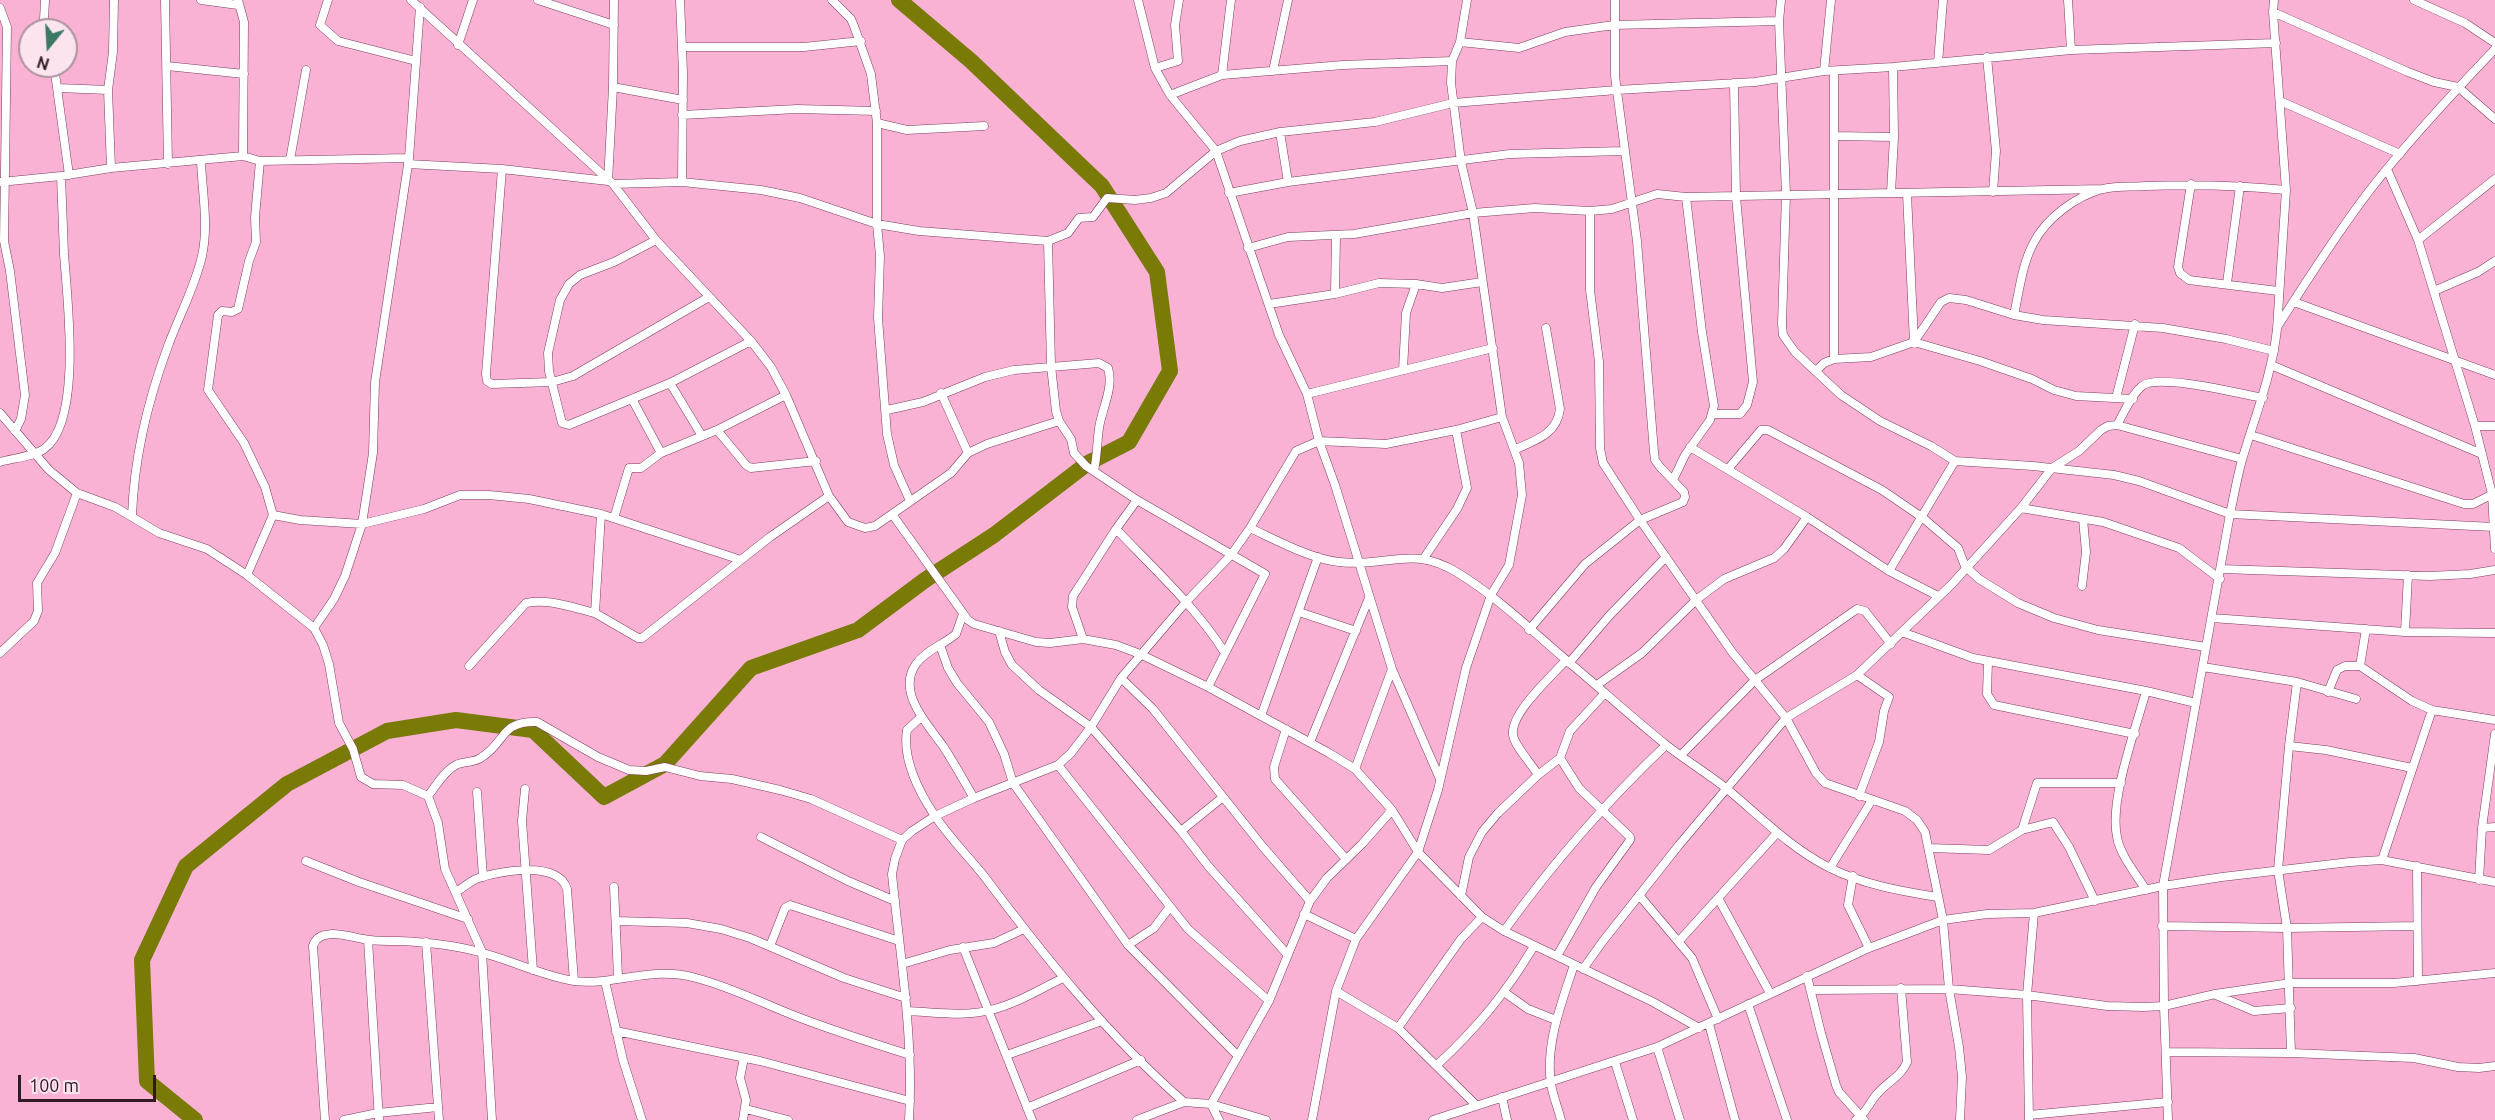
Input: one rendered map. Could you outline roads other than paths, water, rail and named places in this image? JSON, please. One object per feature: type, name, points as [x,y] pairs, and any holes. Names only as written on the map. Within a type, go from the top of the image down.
[{"type":"street","points":[[44,18],[45,0]]},
{"type":"street","points":[[111,168],[108,90],[113,52],[114,0]]},
{"type":"street","points":[[165,0],[168,164]]},
{"type":"street","points":[[201,0],[238,2],[244,22],[243,156]]},
{"type":"street","points":[[328,0],[320,25],[338,41],[416,61]]},
{"type":"street","points":[[411,0],[610,182],[656,240],[751,341],[771,367],[816,460],[829,496],[848,522],[864,528],[875,526],[951,473],[968,453],[987,444],[1059,421]]},
{"type":"street","points":[[458,45],[473,0]]},
{"type":"street","points":[[610,182],[614,0]]},
{"type":"street","points":[[680,0],[683,47],[682,182]]},
{"type":"street","points":[[832,0],[851,19],[872,74],[877,123],[877,224],[880,256],[878,318],[887,410],[887,434],[894,465],[910,501]]},
{"type":"street","points":[[1138,0],[1155,69],[1170,95],[1216,151],[1279,335],[1307,394],[1319,441],[1335,485],[1392,669],[1440,781]]},
{"type":"street","points":[[1155,69],[1176,63],[1179,59],[1175,24],[1179,0]]},
{"type":"street","points":[[1222,75],[1231,0]]},
{"type":"street","points":[[1273,71],[1288,0]]},
{"type":"street","points":[[1312,1120],[1336,991],[1356,939],[1418,852],[1440,781],[1466,668],[1491,595],[1509,565],[1522,495],[1520,463],[1502,417],[1473,213],[1461,162],[1453,103],[1452,61],[1460,42],[1467,0]]},
{"type":"street","points":[[1529,630],[1580,569],[1640,520],[1683,502],[1684,492],[1655,460],[1638,241],[1617,90],[1615,0]]},
{"type":"street","points":[[1781,0],[1779,21],[1786,194],[1783,335],[1796,352],[1841,395],[1880,421],[1955,461],[2090,471],[2139,481],[2229,514],[2494,527]]},
{"type":"street","points":[[1824,71],[1831,0]]},
{"type":"street","points":[[1938,63],[1943,0]]},
{"type":"street","points":[[2068,0],[2071,50]]},
{"type":"street","points":[[2168,1120],[2162,926],[2163,886],[2220,579],[2229,514],[2242,459],[2263,398],[2277,329],[2286,190],[2274,0]]},
{"type":"street","points":[[2414,0],[2465,23],[2495,43]]},
{"type":"street","points":[[542,1],[614,25]]},
{"type":"street","points":[[314,628],[334,599],[345,576],[362,524],[373,453],[375,382],[408,161],[420,7]]},
{"type":"street","points":[[0,8],[7,27],[3,182],[4,241],[10,271],[25,395],[21,419],[15,431]]},
{"type":"street","points":[[2273,12],[2408,72],[2434,82],[2458,87],[2495,119]]},
{"type":"street","points":[[1460,42],[1519,48],[1565,32],[1614,25],[1779,21]]},
{"type":"street","points":[[683,47],[804,47],[861,42]]},
{"type":"street","points":[[3,182],[65,176],[111,168],[243,156],[260,161],[408,161],[610,182],[682,182],[781,193],[877,224],[919,231],[1048,241],[1068,233],[1079,218],[1094,217],[1107,198],[1135,200],[1166,193],[1216,151],[1240,141],[1280,132],[1375,122],[1453,103],[1734,83],[1824,71],[1893,67],[2071,50],[2276,43]]},
{"type":"street","points":[[2277,329],[2343,226],[2387,169],[2458,87],[2495,49]]},
{"type":"street","points":[[1987,57],[1996,151],[1993,192]]},
{"type":"street","points":[[1170,95],[1222,75],[1343,65],[1452,61]]},
{"type":"street","points":[[167,66],[244,74]]},
{"type":"street","points":[[1891,193],[1894,138],[1893,67]]},
{"type":"street","points":[[290,160],[306,70]]},
{"type":"street","points":[[1834,71],[1834,359]]},
{"type":"street","points":[[0,462],[45,449],[54,437],[64,413],[70,378],[65,176],[56,78]]},
{"type":"street","points":[[1713,414],[1740,414],[1747,405],[1753,382],[1736,197],[1734,83]]},
{"type":"street","points":[[613,87],[683,100]]},
{"type":"street","points":[[58,88],[108,90]]},
{"type":"street","points":[[2280,101],[2400,154]]},
{"type":"street","points":[[682,115],[797,109],[876,111]]},
{"type":"street","points":[[877,123],[907,130],[984,126]]},
{"type":"street","points":[[1280,132],[1288,182]]},
{"type":"street","points":[[1834,136],[1894,138]]},
{"type":"street","points":[[1229,194],[1288,182],[1521,154],[1624,151]]},
{"type":"street","points":[[132,516],[137,458],[147,418],[168,347],[195,280],[202,255],[206,214],[202,198],[201,160]]},
{"type":"street","points":[[247,575],[273,515],[265,487],[244,443],[208,390],[218,315],[222,311],[232,312],[238,309],[249,261],[256,242],[255,217],[260,161]]},
{"type":"street","points":[[502,169],[488,381],[492,384],[552,382],[573,376],[709,297]]},
{"type":"street","points":[[2387,169],[2418,240],[2475,426],[2494,494],[2495,549]]},
{"type":"street","points":[[2418,240],[2495,179]]},
{"type":"street","points":[[1248,248],[1288,237],[1354,234],[1473,213],[1535,208],[1590,211],[1612,209],[1657,194],[1686,197],[1736,197],[1786,194],[1907,194],[2104,189],[2191,184],[2286,190]]},
{"type":"street","points":[[2191,184],[2178,267],[2180,273],[2189,280],[2278,291]]},
{"type":"street","points":[[2227,283],[2240,186]]},
{"type":"street","points":[[2014,315],[2028,256],[2041,232],[2069,205],[2104,189]]},
{"type":"street","points":[[1907,194],[1914,342]]},
{"type":"street","points":[[1672,480],[1690,447],[1713,414],[1686,197]]},
{"type":"street","points":[[1590,211],[1590,290],[1599,362],[1600,448],[1604,463],[1610,477],[1617,483],[1696,600],[1786,718],[1815,773],[1825,783],[1905,811],[1917,820],[1924,831],[1943,920],[1949,989],[1962,1077],[1960,1120]]},
{"type":"street","points":[[1335,294],[1336,235]]},
{"type":"street","points":[[656,240],[614,262],[580,275],[569,284],[560,300],[548,353],[562,423],[565,426],[670,383],[751,341]]},
{"type":"street","points":[[1048,241],[1051,366],[1059,421],[1069,433],[1074,453],[1094,471],[1137,500],[1265,574],[1208,687]]},
{"type":"street","points":[[2434,291],[2478,272],[2495,261]]},
{"type":"street","points":[[1269,304],[1335,294],[1380,283],[1416,284],[1442,288],[1482,282]]},
{"type":"street","points":[[1403,370],[1406,313],[1416,284]]},
{"type":"street","points":[[1914,342],[1941,302],[1949,298],[1966,300],[2014,315],[2043,320],[2135,324],[2194,332],[2274,351]]},
{"type":"street","points":[[2294,302],[2495,375]]},
{"type":"street","points":[[2116,398],[2135,324]]},
{"type":"street","points":[[1516,449],[1549,432],[1557,423],[1559,416],[1560,409],[1546,328]]},
{"type":"street","points":[[1816,370],[1824,363],[1834,359],[1871,357],[1914,342],[2001,368],[2054,390],[2076,396],[2133,399]]},
{"type":"street","points":[[1307,394],[1493,348]]},
{"type":"street","points":[[887,410],[923,402],[941,393],[1004,372],[1099,363],[1108,368],[1110,374],[1108,397],[1099,429],[1094,471]]},
{"type":"street","points":[[2271,365],[2482,454]]},
{"type":"street","points":[[2117,425],[2142,386],[2157,380],[2263,398]]},
{"type":"street","points":[[670,383],[702,436]]},
{"type":"street","points":[[941,393],[968,453]]},
{"type":"street","points":[[614,518],[629,468],[641,468],[662,453],[717,430],[786,395]]},
{"type":"street","points":[[632,399],[662,453]]},
{"type":"street","points":[[0,413],[49,470],[77,493],[115,507],[159,533],[207,549],[247,575],[314,628],[323,645],[338,717],[353,749],[361,777],[373,784],[403,785],[428,796],[438,823],[445,868],[482,952],[492,1120]]},
{"type":"street","points":[[909,1120],[910,1055],[907,1011],[892,874],[902,840],[935,816],[1058,765],[1071,753],[1091,728],[1120,678],[1230,555],[1250,528],[1291,458],[1302,447],[1319,441],[1379,445],[1456,430],[1502,417]]},
{"type":"street","points":[[1583,969],[1639,895],[1786,718],[1857,675],[1891,644],[2021,508],[2052,468],[2079,451],[2101,430],[2117,425],[2242,459]]},
{"type":"street","points":[[2475,426],[2495,426]]},
{"type":"street","points":[[717,430],[751,468],[816,460]]},
{"type":"street","points":[[1424,558],[1457,509],[1467,488],[1456,430]]},
{"type":"street","points":[[1728,470],[1761,430],[1768,430],[1882,490],[1923,518],[1958,548],[1965,566],[1990,588],[2018,603],[2054,618],[2098,630],[2206,647]]},
{"type":"street","points":[[2251,435],[2464,504],[2474,504],[2494,494]]},
{"type":"street","points":[[1690,447],[1807,517],[1889,571],[1938,596]]},
{"type":"street","points":[[1889,571],[1923,518],[1955,461]]},
{"type":"street","points":[[0,653],[34,621],[38,611],[37,584],[56,553],[77,493]]},
{"type":"street","points":[[273,515],[323,522],[362,524],[424,509],[460,495],[473,493],[529,499],[601,514],[741,560]]},
{"type":"street","points":[[469,666],[526,603],[537,601],[595,613],[638,638],[645,637],[741,560],[829,496]]},
{"type":"street","points":[[1083,639],[1071,607],[1073,596],[1137,500]]},
{"type":"street","points":[[2021,508],[2103,522],[2179,548],[2220,579]]},
{"type":"street","points":[[595,613],[601,514]]},
{"type":"street","points":[[892,514],[963,615],[974,624],[1043,642],[1083,639],[1116,645],[1208,687],[1310,742],[1355,769],[1392,810],[1418,852],[1482,917],[1504,931],[1653,1002],[1699,1028]]},
{"type":"street","points":[[1597,685],[1642,653],[1696,600],[1724,579],[1774,558],[1784,549],[1807,517]]},
{"type":"street","points":[[2082,586],[2086,552],[2083,519]]},
{"type":"street","points":[[1250,528],[1318,557],[1337,562],[1359,564],[1415,557],[1433,560],[1457,572],[1491,595],[1529,630],[1666,745],[1727,789],[1777,833],[1807,855],[1830,868],[1888,888],[1937,897]]},
{"type":"street","points":[[1116,529],[1186,602],[1214,635],[1225,653]]},
{"type":"street","points":[[1261,716],[1318,557]]},
{"type":"street","points":[[1538,775],[1516,743],[1513,734],[1515,722],[1521,711],[1666,557]]},
{"type":"street","points":[[2221,569],[2408,575],[2454,575],[2495,570]]},
{"type":"street","points":[[2405,632],[2408,575]]},
{"type":"street","points":[[1310,742],[1369,598]]},
{"type":"street","points":[[1681,755],[1755,680],[1857,609],[1865,611],[1891,644]]},
{"type":"street","points":[[1299,612],[1356,631]]},
{"type":"street","points":[[963,615],[957,634],[932,649],[915,665],[909,684],[921,717],[943,746],[974,798]]},
{"type":"street","points":[[2211,618],[2405,632],[2495,633]]},
{"type":"street","points":[[2360,666],[2366,629]]},
{"type":"street","points":[[999,631],[1005,652],[1012,665],[1039,690],[1091,728],[1181,831],[1209,867],[1287,954]]},
{"type":"street","points":[[1902,632],[1943,648],[1988,661],[2146,691],[2196,703]]},
{"type":"street","points":[[940,645],[948,668],[957,683],[989,722],[1004,754],[1013,783],[1128,945],[1238,1056]]},
{"type":"street","points":[[1988,661],[1987,694],[1994,705],[2135,734]]},
{"type":"street","points":[[2328,692],[2337,670],[2345,666],[2360,666],[2412,701],[2432,710],[2495,720]]},
{"type":"street","points":[[2203,667],[2297,682],[2356,699]]},
{"type":"street","points":[[1355,769],[1392,669]]},
{"type":"street","points":[[1857,675],[1889,698],[1884,711],[1879,742],[1859,796]]},
{"type":"street","points":[[1120,678],[1153,709],[1310,901]]},
{"type":"street","points":[[2291,1053],[2291,983],[2287,928],[2278,870],[2297,682]]},
{"type":"street","points":[[2146,691],[2121,783],[2115,819],[2117,837],[2146,890]]},
{"type":"street","points":[[1461,896],[1469,857],[1482,832],[1498,813],[1538,775],[1560,758],[1570,731],[1605,693]]},
{"type":"street","points":[[2382,860],[2432,710]]},
{"type":"street","points":[[921,717],[907,730],[908,756],[914,777],[935,816],[1063,978],[1102,1021],[1184,1102]]},
{"type":"street","points":[[428,796],[456,764],[479,760],[488,753],[507,729],[537,722],[598,757],[629,770],[646,771],[665,767],[700,776],[732,779],[780,790],[811,799],[902,840]]},
{"type":"street","points":[[1286,729],[1273,773],[1275,779],[1346,859]]},
{"type":"street","points":[[2479,880],[2482,828],[2495,734]]},
{"type":"street","points":[[1504,931],[1557,860],[1628,780],[1666,745]]},
{"type":"street","points":[[2289,746],[2326,750],[2412,768]]},
{"type":"street","points":[[1557,956],[1596,887],[1630,840],[1630,837],[1575,782],[1560,758]]},
{"type":"street","points":[[1058,765],[1169,908],[1188,929],[1269,1001]]},
{"type":"street","points":[[2022,831],[2037,783],[2121,783]]},
{"type":"street","points":[[525,789],[522,821],[524,870],[533,970]]},
{"type":"street","points":[[477,792],[483,877]]},
{"type":"street","points":[[1181,831],[1223,797]]},
{"type":"street","points":[[1830,868],[1872,800]]},
{"type":"street","points":[[1210,1104],[1269,1001],[1310,901],[1392,810]]},
{"type":"street","points":[[1929,848],[1989,850],[2022,831],[2049,821],[2056,823],[2095,901]]},
{"type":"street","points":[[2482,828],[2495,827]]},
{"type":"street","points":[[1678,941],[1777,833]]},
{"type":"street","points":[[761,837],[848,881],[895,901]]},
{"type":"street","points":[[1432,1120],[1657,1047],[1869,948],[1943,920],[1987,914],[2034,913],[2163,886],[2278,870],[2382,860],[2495,882]]},
{"type":"street","points":[[306,861],[468,919]]},
{"type":"street","points":[[2416,866],[2418,981]]},
{"type":"street","points":[[456,892],[473,880],[483,877],[524,870],[556,874],[565,884],[574,981]]},
{"type":"street","points":[[1853,876],[1848,905],[1869,948]]},
{"type":"street","points":[[614,887],[618,977]]},
{"type":"street","points":[[1639,895],[1692,958],[1718,1019]]},
{"type":"street","points":[[1718,898],[1770,993]]},
{"type":"street","points":[[770,946],[785,908],[790,905],[899,941]]},
{"type":"street","points":[[1128,945],[1154,927],[1169,908]]},
{"type":"street","points":[[2034,913],[2027,995],[2029,1117],[2168,1102]]},
{"type":"street","points":[[1304,914],[1356,939]]},
{"type":"street","points":[[1398,1028],[1461,939],[1482,917]]},
{"type":"street","points":[[616,921],[687,923],[721,929],[770,946],[844,978],[906,998]]},
{"type":"street","points":[[2162,926],[2287,928],[2417,926]]},
{"type":"street","points":[[902,964],[963,947],[994,943],[1024,929]]},
{"type":"street","points":[[325,1120],[313,946],[320,937],[328,935],[355,936],[368,940],[426,942],[482,952],[533,970],[574,981],[605,981],[618,977],[677,973],[910,1055]]},
{"type":"street","points":[[368,940],[379,1117]]},
{"type":"street","points":[[426,942],[439,1120]]},
{"type":"street","points":[[1437,1065],[1471,1033],[1504,992],[1534,946]]},
{"type":"street","points":[[963,947],[1032,1120]]},
{"type":"street","points":[[1561,1120],[1551,1083],[1551,1045],[1556,1020],[1574,965]]},
{"type":"street","points":[[1811,990],[1949,989],[2027,995],[2107,1006],[2164,1006],[2215,994],[2291,983],[2394,983],[2495,973]]},
{"type":"street","points":[[1807,976],[1836,1085],[1860,1119],[1874,1102],[1878,1093],[1900,1074],[1906,1062],[1901,988]]},
{"type":"street","points":[[907,1011],[964,1013],[990,1011],[1010,1004],[1063,978]]},
{"type":"street","points":[[605,981],[616,1031],[642,1120]]},
{"type":"street","points":[[1336,991],[1398,1028],[1476,1105]]},
{"type":"street","points":[[1504,992],[1528,1009],[1556,1020]]},
{"type":"street","points":[[2215,994],[2254,1011],[2291,1008]]},
{"type":"street","points":[[1748,1004],[1787,1120]]},
{"type":"street","points":[[1007,1055],[1102,1021]]},
{"type":"street","points":[[1709,1024],[1735,1120]]},
{"type":"street","points":[[616,1031],[744,1058],[910,1101]]},
{"type":"street","points":[[1657,1047],[1680,1120]]},
{"type":"street","points":[[2166,1052],[2291,1053],[2414,1058],[2458,1066],[2495,1066]]},
{"type":"street","points":[[743,1120],[746,1100],[740,1078],[744,1058]]},
{"type":"street","points":[[1027,1108],[1141,1060]]},
{"type":"street","points":[[1615,1062],[1633,1120]]},
{"type":"street","points":[[1502,1097],[1508,1120]]},
{"type":"street","points":[[1137,1120],[1184,1102],[1210,1104],[1266,1120]]},
{"type":"street","points":[[1210,1104],[1219,1120]]},
{"type":"street","points":[[344,1120],[379,1117],[438,1107]]},
{"type":"street","points":[[746,1109],[788,1120]]},
{"type":"waterway","points":[[195,1120],[147,1081],[142,960],[186,866],[287,784],[387,731],[456,720],[533,730],[604,797],[665,764],[751,668],[858,630],[925,580],[994,535],[1088,463],[1129,442],[1170,371],[1157,272],[1102,186],[971,61],[899,0]]}]
